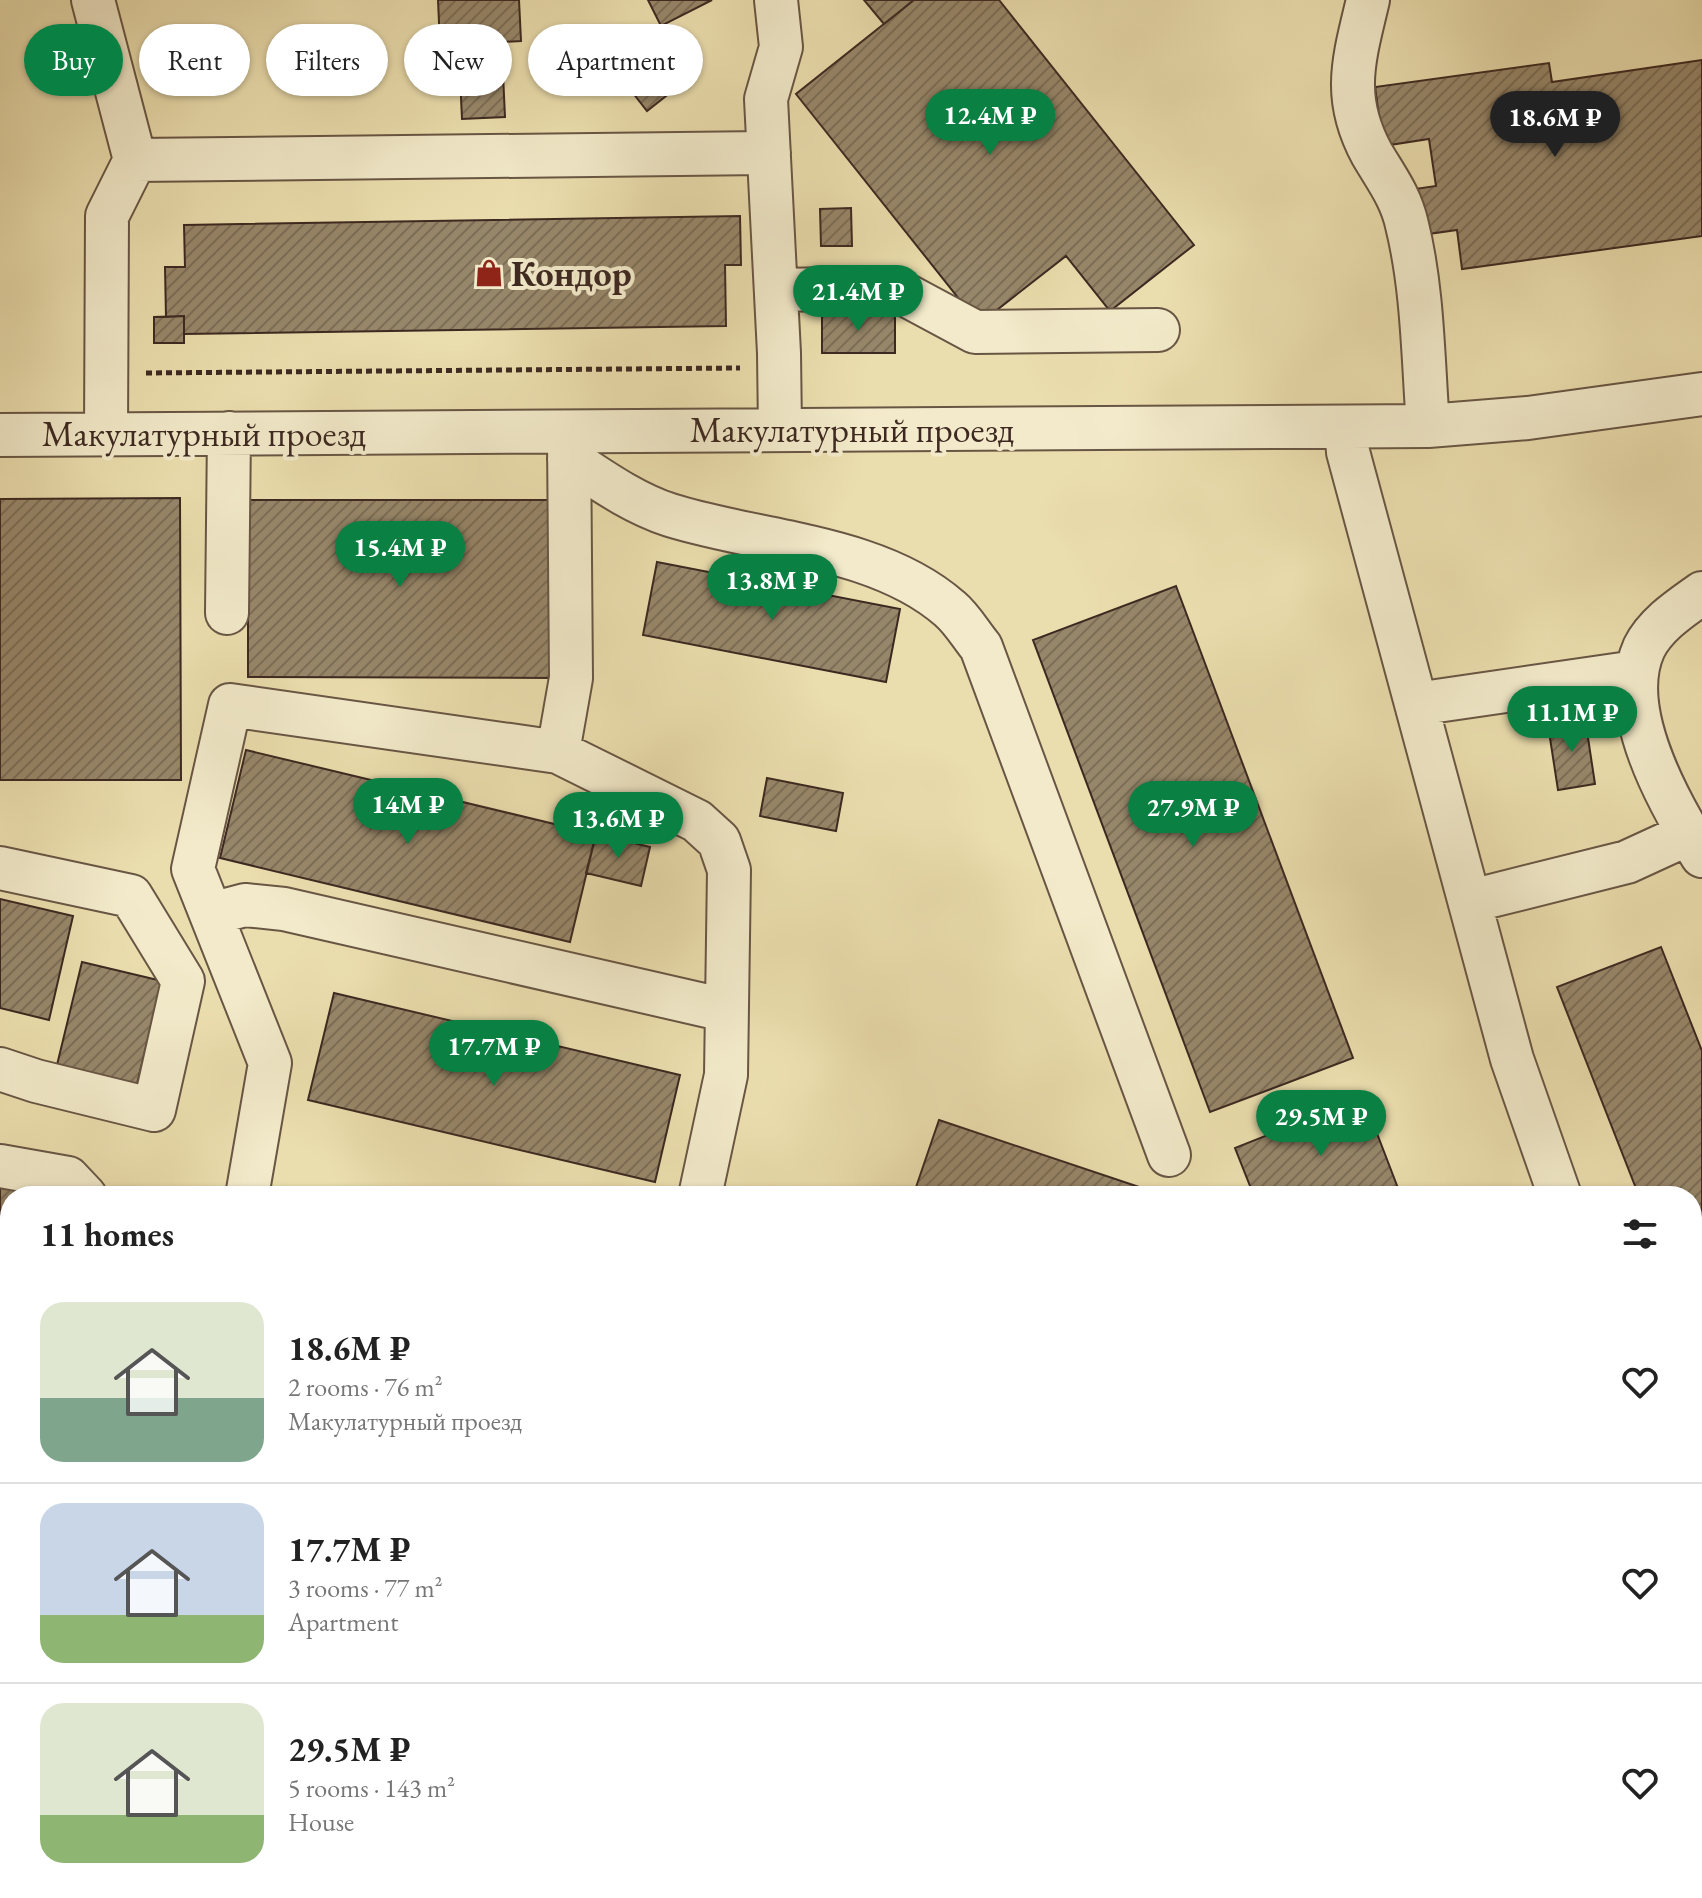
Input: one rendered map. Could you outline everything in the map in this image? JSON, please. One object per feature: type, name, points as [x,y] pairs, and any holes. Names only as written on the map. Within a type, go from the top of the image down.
[{"type":"street","points":[[93,0],[135,160],[107,216],[106,434]]},
{"type":"street","points":[[776,0],[781,47],[766,99],[780,430]]},
{"type":"street","points":[[1368,0],[1353,61],[1352,99],[1358,127],[1396,190],[1407,221],[1418,275],[1428,426]]},
{"type":"street","points":[[135,160],[769,153]]},
{"type":"street","points":[[776,290],[893,288],[975,332],[1158,330]]},
{"type":"street","name":"Макулатурный проезд","points":[[0,435],[229,433],[569,445],[780,430],[1428,426],[1528,418],[1702,394]]},
{"type":"street","points":[[1346,427],[1348,452],[1512,1059],[1556,1186]]},
{"type":"street","points":[[227,613],[229,433]]},
{"type":"street","points":[[558,752],[571,678],[569,445]]},
{"type":"street","points":[[569,445],[620,492],[668,515],[864,562],[908,581],[951,610],[981,647],[1169,1155]]},
{"type":"street","points":[[1471,901],[1695,845],[1651,756],[1638,712],[1636,672],[1645,646],[1671,615],[1702,593]]},
{"type":"street","points":[[1416,704],[1636,672]]},
{"type":"street","points":[[250,1186],[270,1063],[193,869],[230,705],[558,752],[697,821],[719,841],[729,870],[726,1075],[702,1186]]},
{"type":"street","points":[[0,868],[131,896],[183,981],[154,1110],[0,1069]]},
{"type":"street","points":[[211,914],[245,905],[284,909],[725,1010]]},
{"type":"street","points":[[0,1166],[68,1178],[76,1186]]},
{"type":"path","points":[[105,373],[734,367],[780,374]]},
{"type":"building","points":[[438,0],[519,0],[521,41],[512,41],[512,24],[439,24]]},
{"type":"building","points":[[648,0],[712,0],[665,24],[660,24]]},
{"type":"building","points":[[864,0],[914,0],[884,24]]},
{"type":"building","points":[[914,0],[999,0],[1194,245],[1110,311],[1066,256],[979,324],[796,94]]},
{"type":"building","points":[[1702,60],[1702,236],[1462,269],[1457,230],[1421,235],[1415,189],[1436,186],[1429,139],[1383,146],[1375,87],[1549,63],[1552,82]]},
{"type":"building","points":[[461,96],[504,96],[505,117],[462,119]]},
{"type":"building","points":[[635,96],[666,96],[647,111]]},
{"type":"building","points":[[851,208],[852,246],[821,246],[820,209]]},
{"type":"building","points":[[740,216],[741,265],[725,265],[726,326],[184,334],[184,316],[166,317],[165,267],[185,267],[184,225]]},
{"type":"building","points":[[822,313],[895,313],[895,353],[822,353]]},
{"type":"building","points":[[184,316],[184,343],[154,343],[154,317]]},
{"type":"building","points":[[180,498],[181,780],[0,780],[0,499]]},
{"type":"building","points":[[248,500],[551,500],[551,678],[248,677]]},
{"type":"building","points":[[657,562],[900,609],[886,682],[643,635]]},
{"type":"building","points":[[1176,586],[1353,1058],[1210,1112],[1033,640]]},
{"type":"building","points":[[1585,718],[1595,784],[1558,790],[1548,725]]},
{"type":"building","points":[[246,750],[596,834],[570,942],[220,858]]},
{"type":"building","points":[[767,778],[843,793],[836,831],[760,816]]},
{"type":"building","points":[[596,834],[650,847],[641,886],[586,873]]},
{"type":"building","points":[[0,899],[73,916],[49,1020],[0,1008]]},
{"type":"building","points":[[1661,947],[1702,1051],[1702,1186],[1635,1186],[1557,987]]},
{"type":"building","points":[[82,962],[162,981],[136,1088],[56,1069]]},
{"type":"building","points":[[334,993],[680,1075],[655,1182],[308,1100]]},
{"type":"building","points":[[1363,1097],[1397,1186],[1250,1186],[1235,1148]]},
{"type":"building","points":[[939,1120],[1136,1186],[916,1186]]},
{"type":"place","name":"Кондор","points":[[489,273]]}]
